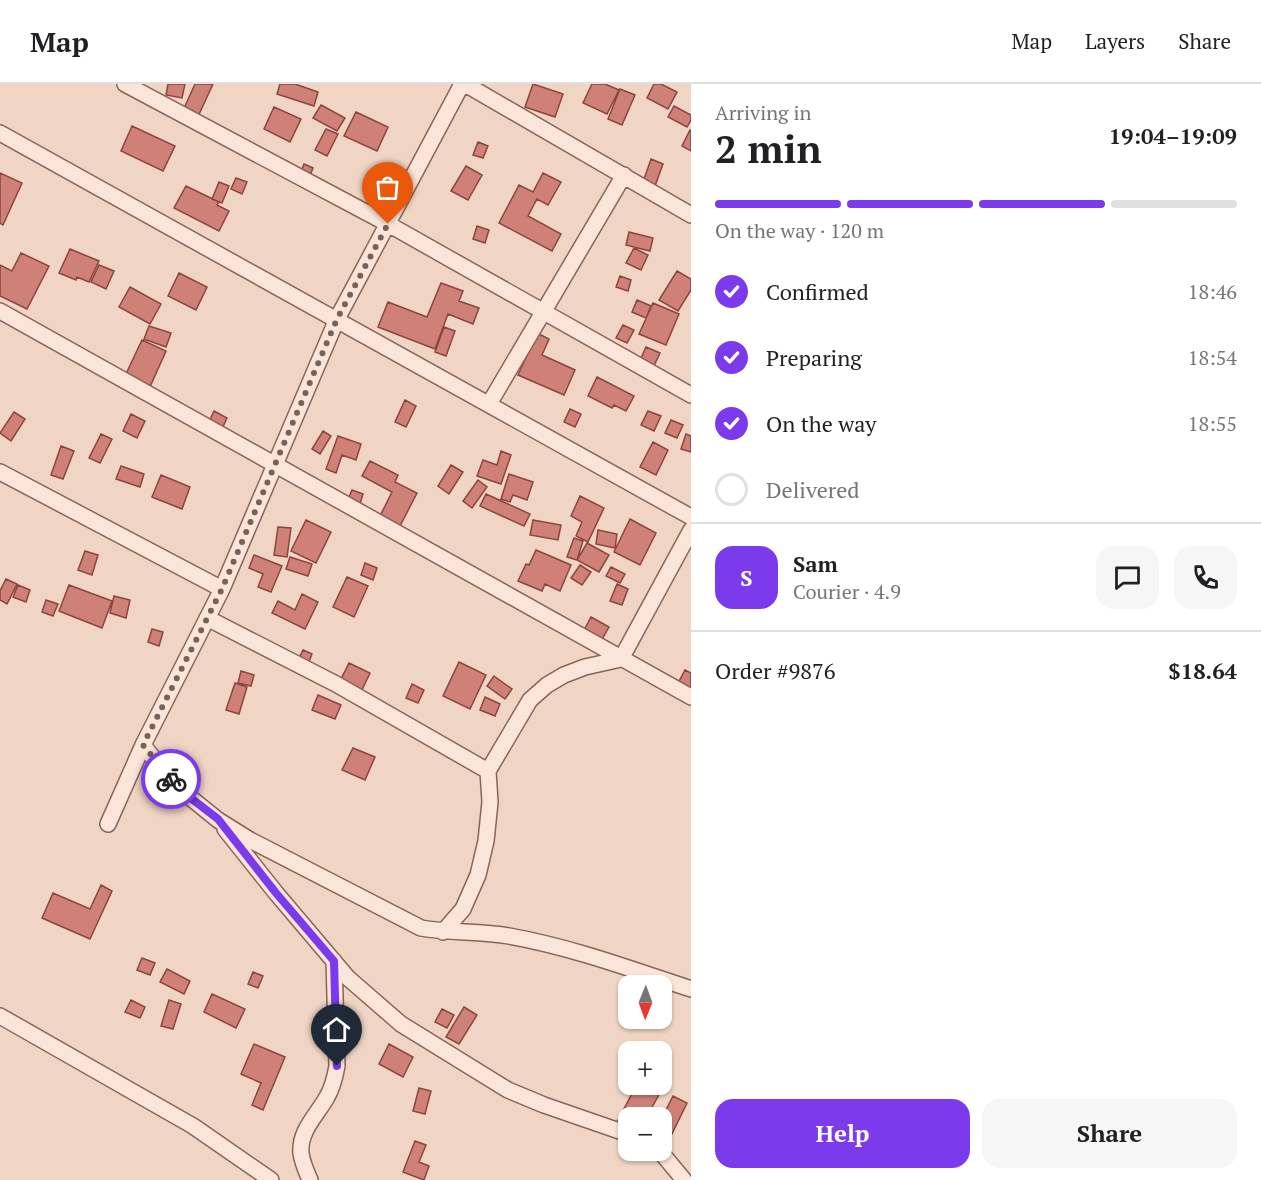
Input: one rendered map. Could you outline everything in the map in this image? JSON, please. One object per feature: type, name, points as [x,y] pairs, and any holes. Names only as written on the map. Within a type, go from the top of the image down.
[{"type":"street","points":[[125,84],[388,224],[691,395]]},
{"type":"street","points":[[108,824],[143,745],[222,589],[337,319],[464,84],[691,215]]},
{"type":"street","points":[[0,134],[691,517]]},
{"type":"street","points":[[489,404],[624,175]]},
{"type":"street","points":[[0,311],[691,697]]},
{"type":"street","points":[[0,472],[222,589]]},
{"type":"street","points":[[443,932],[463,909],[478,875],[486,841],[489,811],[488,771],[530,700],[546,685],[585,667],[621,659],[691,530]]},
{"type":"street","points":[[207,618],[336,684],[488,771]]},
{"type":"street","points":[[143,745],[165,773],[192,799],[218,819],[250,840],[400,918],[421,927],[443,932],[505,936],[545,943],[691,989]]},
{"type":"street","points":[[218,819],[276,893],[334,961],[370,999],[401,1024],[508,1090],[618,1131]]},
{"type":"street","points":[[310,1180],[301,1151],[303,1138],[311,1120],[327,1098],[334,1082],[337,1066],[334,961]]},
{"type":"street","points":[[0,1016],[193,1126],[272,1180]]},
{"type":"street","points":[[668,1161],[684,1180]]},
{"type":"building","points":[[168,84],[185,84],[182,98],[166,95]]},
{"type":"building","points":[[195,84],[213,84],[195,123],[180,117]]},
{"type":"building","points":[[280,84],[295,84],[318,92],[314,106],[277,94]]},
{"type":"building","points":[[533,84],[563,94],[555,117],[525,107]]},
{"type":"building","points":[[592,84],[605,84],[619,90],[607,114],[583,103]]},
{"type":"building","points":[[654,84],[661,84],[677,92],[668,109],[647,98]]},
{"type":"building","points":[[620,89],[635,95],[622,125],[608,119]]},
{"type":"building","points":[[321,105],[345,118],[337,131],[313,118]]},
{"type":"building","points":[[674,106],[691,115],[687,127],[668,117]]},
{"type":"building","points":[[274,107],[301,119],[290,142],[264,129]]},
{"type":"building","points":[[356,112],[388,127],[377,151],[344,136]]},
{"type":"building","points":[[132,126],[175,146],[163,171],[121,151]]},
{"type":"building","points":[[326,129],[338,134],[327,156],[315,150]]},
{"type":"building","points":[[691,131],[691,151],[682,146]]},
{"type":"building","points":[[478,142],[488,146],[483,158],[473,155]]},
{"type":"building","points":[[651,159],[663,164],[655,186],[643,182]]},
{"type":"building","points":[[304,164],[313,168],[308,181],[299,177]]},
{"type":"building","points":[[466,166],[482,175],[468,200],[451,191]]},
{"type":"building","points":[[0,173],[22,183],[3,225],[0,223]]},
{"type":"building","points":[[543,173],[561,182],[548,205],[537,199],[528,216],[561,234],[552,251],[499,223],[519,185],[533,192]]},
{"type":"building","points":[[236,178],[247,182],[242,194],[231,189]]},
{"type":"building","points":[[219,182],[229,186],[222,203],[212,199]]},
{"type":"building","points":[[186,186],[219,202],[217,205],[229,211],[219,231],[174,208]]},
{"type":"building","points":[[477,226],[489,230],[485,243],[473,239]]},
{"type":"building","points":[[629,232],[653,238],[650,251],[626,245]]},
{"type":"building","points":[[634,248],[648,255],[641,270],[626,263]]},
{"type":"building","points":[[70,249],[99,261],[89,282],[77,277],[76,280],[59,273]]},
{"type":"building","points":[[21,253],[49,266],[27,309],[0,296],[0,265],[12,271]]},
{"type":"building","points":[[99,265],[114,271],[106,289],[91,282]]},
{"type":"building","points":[[677,271],[691,279],[691,290],[678,311],[659,300]]},
{"type":"building","points":[[179,273],[207,287],[196,310],[168,296]]},
{"type":"building","points":[[620,276],[631,280],[628,291],[616,287]]},
{"type":"building","points":[[441,283],[463,291],[459,301],[479,308],[473,324],[448,314],[435,349],[378,327],[388,302],[427,317]]},
{"type":"building","points":[[130,287],[161,304],[150,324],[119,307]]},
{"type":"building","points":[[637,300],[651,306],[646,318],[632,312]]},
{"type":"building","points":[[653,303],[679,314],[666,345],[639,334]]},
{"type":"building","points":[[623,325],[634,330],[627,343],[616,338]]},
{"type":"building","points":[[149,326],[171,333],[166,347],[144,339]]},
{"type":"building","points":[[444,327],[455,331],[446,356],[435,352]]},
{"type":"building","points":[[537,333],[549,339],[542,355],[575,370],[564,395],[518,375]]},
{"type":"building","points":[[142,340],[166,351],[149,389],[124,378]]},
{"type":"building","points":[[646,347],[660,353],[652,370],[638,365]]},
{"type":"building","points":[[597,377],[634,396],[626,411],[614,405],[612,408],[588,396]]},
{"type":"building","points":[[405,400],[416,406],[406,427],[395,422]]},
{"type":"building","points":[[570,409],[581,414],[575,427],[564,422]]},
{"type":"building","points":[[214,411],[227,418],[221,431],[208,424]]},
{"type":"building","points":[[648,411],[661,416],[654,431],[641,425]]},
{"type":"building","points":[[14,412],[25,419],[11,441],[0,433]]},
{"type":"building","points":[[131,414],[145,421],[137,438],[123,431]]},
{"type":"building","points":[[671,420],[683,425],[677,438],[665,433]]},
{"type":"building","points":[[323,431],[331,436],[320,454],[312,449]]},
{"type":"building","points":[[101,434],[112,439],[100,463],[89,458]]},
{"type":"building","points":[[686,434],[691,436],[691,452],[681,449]]},
{"type":"building","points":[[338,436],[361,444],[356,460],[342,455],[336,473],[326,469]]},
{"type":"building","points":[[653,442],[668,450],[656,475],[640,467]]},
{"type":"building","points":[[61,446],[74,451],[63,479],[51,475]]},
{"type":"building","points":[[501,451],[511,455],[501,484],[477,476],[483,460],[497,465]]},
{"type":"building","points":[[370,461],[398,475],[395,482],[417,493],[400,526],[380,516],[392,492],[362,476]]},
{"type":"building","points":[[451,465],[463,472],[449,494],[438,486]]},
{"type":"building","points":[[121,466],[144,474],[140,487],[116,479]]},
{"type":"building","points":[[509,474],[533,482],[527,500],[513,495],[510,502],[501,499]]},
{"type":"building","points":[[161,475],[190,487],[182,509],[152,497]]},
{"type":"building","points":[[478,480],[487,487],[472,508],[463,501]]},
{"type":"building","points":[[352,490],[363,494],[359,507],[347,502]]},
{"type":"building","points":[[486,494],[530,514],[524,526],[480,506]]},
{"type":"building","points":[[580,496],[604,508],[588,542],[576,536],[582,522],[571,516]]},
{"type":"building","points":[[630,519],[656,533],[640,565],[614,552]]},
{"type":"building","points":[[306,520],[331,532],[316,563],[291,551]]},
{"type":"building","points":[[533,520],[561,525],[558,540],[530,535]]},
{"type":"building","points":[[278,527],[291,528],[287,557],[274,555]]},
{"type":"building","points":[[598,530],[617,534],[615,548],[596,544]]},
{"type":"building","points":[[574,538],[583,541],[577,560],[567,557]]},
{"type":"building","points":[[587,543],[609,555],[599,572],[577,560]]},
{"type":"building","points":[[536,550],[571,565],[560,591],[545,584],[542,591],[518,581]]},
{"type":"building","points":[[85,551],[98,555],[92,575],[78,570]]},
{"type":"building","points":[[254,555],[282,566],[271,592],[258,587],[263,574],[249,568]]},
{"type":"building","points":[[290,557],[312,564],[308,576],[286,569]]},
{"type":"building","points":[[365,563],[377,568],[373,580],[361,575]]},
{"type":"building","points":[[580,565],[591,572],[582,585],[571,578]]},
{"type":"building","points":[[611,567],[625,574],[620,583],[606,576]]},
{"type":"building","points":[[347,577],[368,586],[354,617],[333,607]]},
{"type":"building","points":[[6,579],[17,584],[7,604],[0,600],[0,591]]},
{"type":"building","points":[[617,584],[628,589],[622,605],[610,601]]},
{"type":"building","points":[[18,585],[30,590],[26,602],[13,597]]},
{"type":"building","points":[[69,585],[112,601],[102,628],[59,611]]},
{"type":"building","points":[[302,594],[318,602],[305,629],[272,613],[278,601],[295,610]]},
{"type":"building","points":[[114,596],[130,600],[126,618],[110,613]]},
{"type":"building","points":[[46,600],[58,604],[53,616],[42,612]]},
{"type":"building","points":[[591,617],[609,627],[601,641],[583,632]]},
{"type":"building","points":[[152,629],[163,632],[159,646],[148,642]]},
{"type":"building","points":[[303,650],[312,654],[307,667],[297,662]]},
{"type":"building","points":[[459,662],[486,675],[470,709],[443,696]]},
{"type":"building","points":[[349,663],[370,673],[359,696],[338,685]]},
{"type":"building","points":[[685,670],[691,673],[691,692],[677,685]]},
{"type":"building","points":[[241,671],[254,675],[251,686],[238,683]]},
{"type":"building","points":[[494,676],[512,689],[505,699],[487,686]]},
{"type":"building","points":[[235,683],[247,687],[239,714],[226,710]]},
{"type":"building","points":[[412,684],[424,690],[418,703],[406,698]]},
{"type":"building","points":[[318,695],[341,705],[335,719],[312,710]]},
{"type":"building","points":[[485,697],[500,704],[495,716],[480,710]]},
{"type":"building","points":[[353,748],[375,757],[365,780],[342,770]]},
{"type":"building","points":[[101,885],[112,891],[90,939],[42,918],[53,893],[90,909]]},
{"type":"building","points":[[142,958],[155,963],[150,975],[137,970]]},
{"type":"building","points":[[167,969],[190,981],[184,994],[160,982]]},
{"type":"building","points":[[253,972],[263,976],[258,988],[248,984]]},
{"type":"building","points":[[212,994],[245,1009],[236,1028],[204,1012]]},
{"type":"building","points":[[131,1000],[145,1007],[140,1018],[125,1012]]},
{"type":"building","points":[[169,1000],[181,1004],[173,1029],[161,1026]]},
{"type":"building","points":[[464,1007],[477,1015],[459,1044],[446,1037]]},
{"type":"building","points":[[442,1009],[454,1015],[447,1028],[435,1022]]},
{"type":"building","points":[[254,1044],[285,1057],[263,1110],[252,1105],[261,1083],[241,1074]]},
{"type":"building","points":[[389,1044],[413,1057],[403,1077],[379,1064]]},
{"type":"building","points":[[419,1088],[431,1091],[425,1114],[413,1111]]},
{"type":"building","points":[[631,1095],[659,1095],[652,1107],[625,1107]]},
{"type":"building","points":[[673,1096],[687,1103],[672,1134],[672,1107],[668,1107]]},
{"type":"building","points":[[415,1141],[426,1145],[419,1162],[429,1166],[424,1180],[403,1172]]},
{"type":"way so far","points":[[171,779],[143,745],[222,589],[337,319],[388,224]]},
{"type":"route","points":[[171,779],[218,819],[276,893],[334,961],[337,1066]]}]
